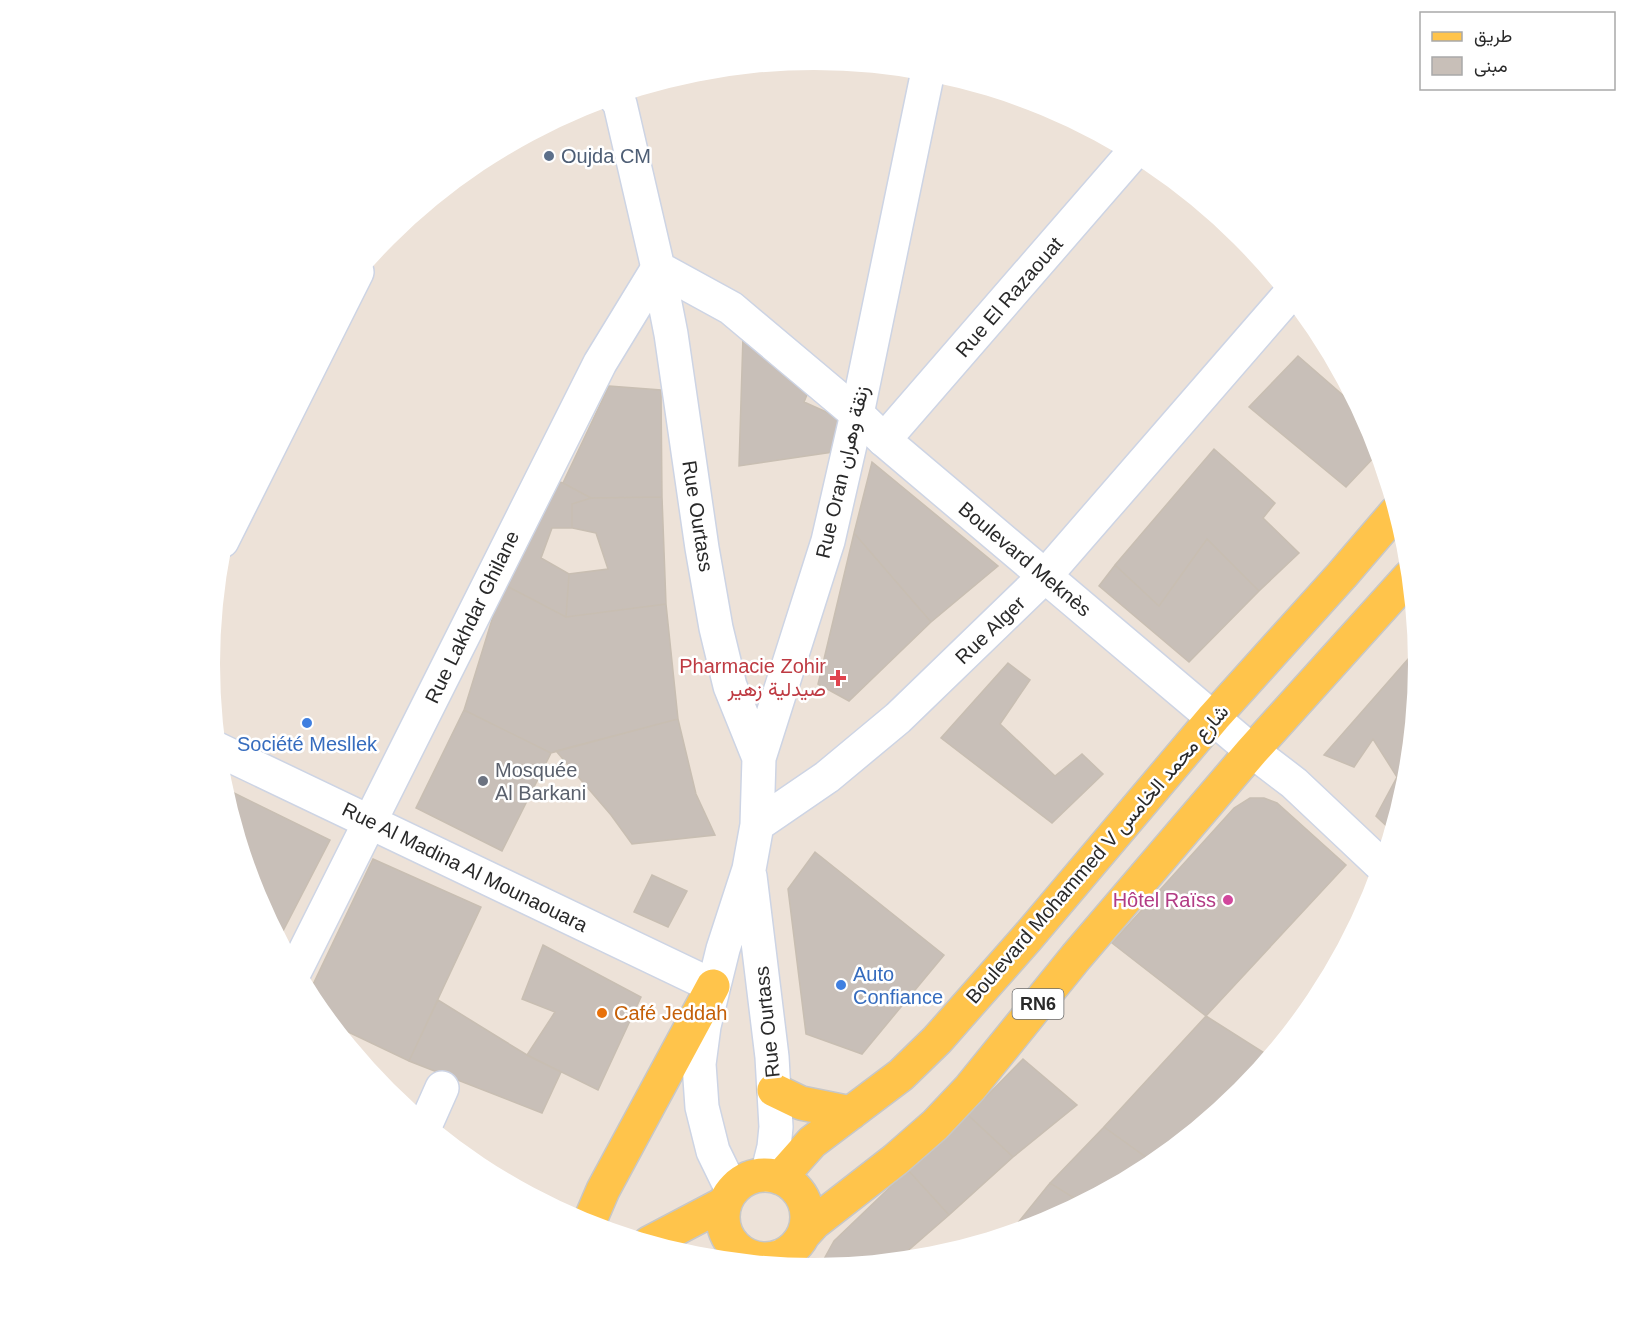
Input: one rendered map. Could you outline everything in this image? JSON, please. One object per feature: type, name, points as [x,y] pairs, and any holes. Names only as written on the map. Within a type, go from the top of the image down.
[{"type":"main road","name":"Boulevard Mohammed V شارع محمد الخامس","points":[[773,1176],[900,1075],[937,1040],[1027,938],[1214,717],[1389,520]]},
{"type":"main road","name":"RN6","points":[[773,1256],[895,1160],[935,1125],[970,1088],[1084,948],[1252,751],[1402,585]]},
{"type":"main road","points":[[592,1215],[603,1190],[713,986]]},
{"type":"main road","points":[[774,1089],[801,1103],[851,1113]]},
{"type":"main road","points":[[658,1238],[728,1197],[742,1181],[754,1176],[773,1176],[795,1188],[805,1205],[807,1215],[773,1256],[735,1247],[724,1230],[722,1217],[728,1197]]},
{"type":"street","name":"Rue Oran زنقة وهران","points":[[749,869],[757,825],[759,758],[828,541],[857,414],[926,81]]},
{"type":"street","name":"Rue Ourtass","points":[[619,103],[671,334],[716,628],[730,686],[759,758]]},
{"type":"street","name":"Rue El Razaouat","points":[[884,440],[1127,160]]},
{"type":"street","name":"Boulevard Meknès","points":[[658,268],[730,308],[1252,751],[1294,783],[1375,858]]},
{"type":"street","name":"Rue Lakhdar Ghilane","points":[[300,962],[600,363],[658,268]]},
{"type":"street","name":"Rue Alger","points":[[757,825],[827,777],[898,718],[1045,576],[1284,301]]},
{"type":"street","points":[[244,497],[340,306]]},
{"type":"street","name":"Rue Al Madina Al Mounaouara","points":[[227,754],[713,986]]},
{"type":"street","name":"Rue Ourtass","points":[[749,869],[772,1057],[776,1127],[773,1176]]},
{"type":"street","points":[[728,1197],[702,1107],[699,1064],[713,986],[734,911],[749,869]]},
{"type":"street","points":[[429,1117],[442,1088]]},
{"type":"building","points":[[743,336],[809,390],[804,402],[842,419],[833,452],[739,466]]},
{"type":"building","points":[[1298,356],[1342,394],[1371,461],[1346,487],[1249,407]]},
{"type":"building","points":[[609,386],[661,390],[662,497],[591,498],[563,483]]},
{"type":"building","points":[[1214,449],[1275,503],[1263,518],[1299,553],[1259,591],[1207,539],[1159,606],[1115,565]]},
{"type":"building","points":[[872,462],[998,566],[931,622],[854,533]]},
{"type":"building","points":[[549,479],[563,483],[591,498],[572,504],[572,528],[552,528],[541,558],[569,574],[566,617],[503,584]]},
{"type":"building","points":[[662,497],[666,604],[566,617],[569,574],[608,569],[596,533],[572,528],[572,504],[591,498]]},
{"type":"building","points":[[854,533],[931,622],[849,701],[818,684]]},
{"type":"building","points":[[1207,539],[1259,591],[1189,662],[1099,586],[1115,565],[1159,606]]},
{"type":"building","points":[[503,584],[566,617],[666,604],[678,719],[551,753],[464,710]]},
{"type":"building","points":[[1408,659],[1406,703],[1397,776],[1373,739],[1354,767],[1324,755]]},
{"type":"building","points":[[1008,663],[1030,680],[1000,724],[1055,776],[1082,754],[1103,774],[1052,823],[941,738]]},
{"type":"building","name":"Mosquée Al Barkani","points":[[464,710],[551,753],[502,851],[416,808]]},
{"type":"building","points":[[678,719],[696,794],[715,835],[632,844],[611,815],[556,751]]},
{"type":"building","points":[[1396,778],[1385,825],[1376,816]]},
{"type":"building","points":[[234,793],[330,840],[283,931],[251,855]]},
{"type":"building","points":[[1250,798],[1264,798],[1277,803],[1346,865],[1206,1016],[1112,943],[1234,808]]},
{"type":"building","points":[[815,852],[944,955],[862,1054],[806,1034],[788,889]]},
{"type":"building","points":[[373,859],[481,907],[409,1061],[346,1031],[313,984]]},
{"type":"building","points":[[652,875],[687,891],[668,927],[634,912]]},
{"type":"building","points":[[543,945],[641,997],[598,1090],[527,1055],[555,1012],[522,999]]},
{"type":"building","points":[[438,1000],[527,1055],[561,1072],[542,1113],[409,1061]]},
{"type":"building","points":[[1206,1016],[1263,1052],[1234,1085],[1205,1111],[1146,1157],[1104,1127]]},
{"type":"building","points":[[1023,1059],[1077,1105],[1013,1157],[968,1115]]},
{"type":"building","points":[[968,1115],[1013,1157],[949,1215],[908,1170]]},
{"type":"building","points":[[1104,1127],[1146,1157],[1074,1198],[1050,1183]]},
{"type":"building","points":[[908,1170],[949,1215],[908,1250],[825,1258],[834,1241]]},
{"type":"building","points":[[1050,1183],[1074,1198],[1041,1213],[1019,1221]]},
{"type":"place","name":"Oujda CM","points":[[549,156]]},
{"type":"place","name":"Pharmacie Zohir صيدلية زهير","points":[[838,678]]},
{"type":"place","name":"Société Mesllek","points":[[307,723]]},
{"type":"place","name":"Mosquée Al Barkani","points":[[483,781]]},
{"type":"place","name":"Hôtel Raïss","points":[[1228,900]]},
{"type":"place","name":"Auto Confiance","points":[[841,985]]},
{"type":"place","name":"Café Jeddah","points":[[602,1013]]}]
